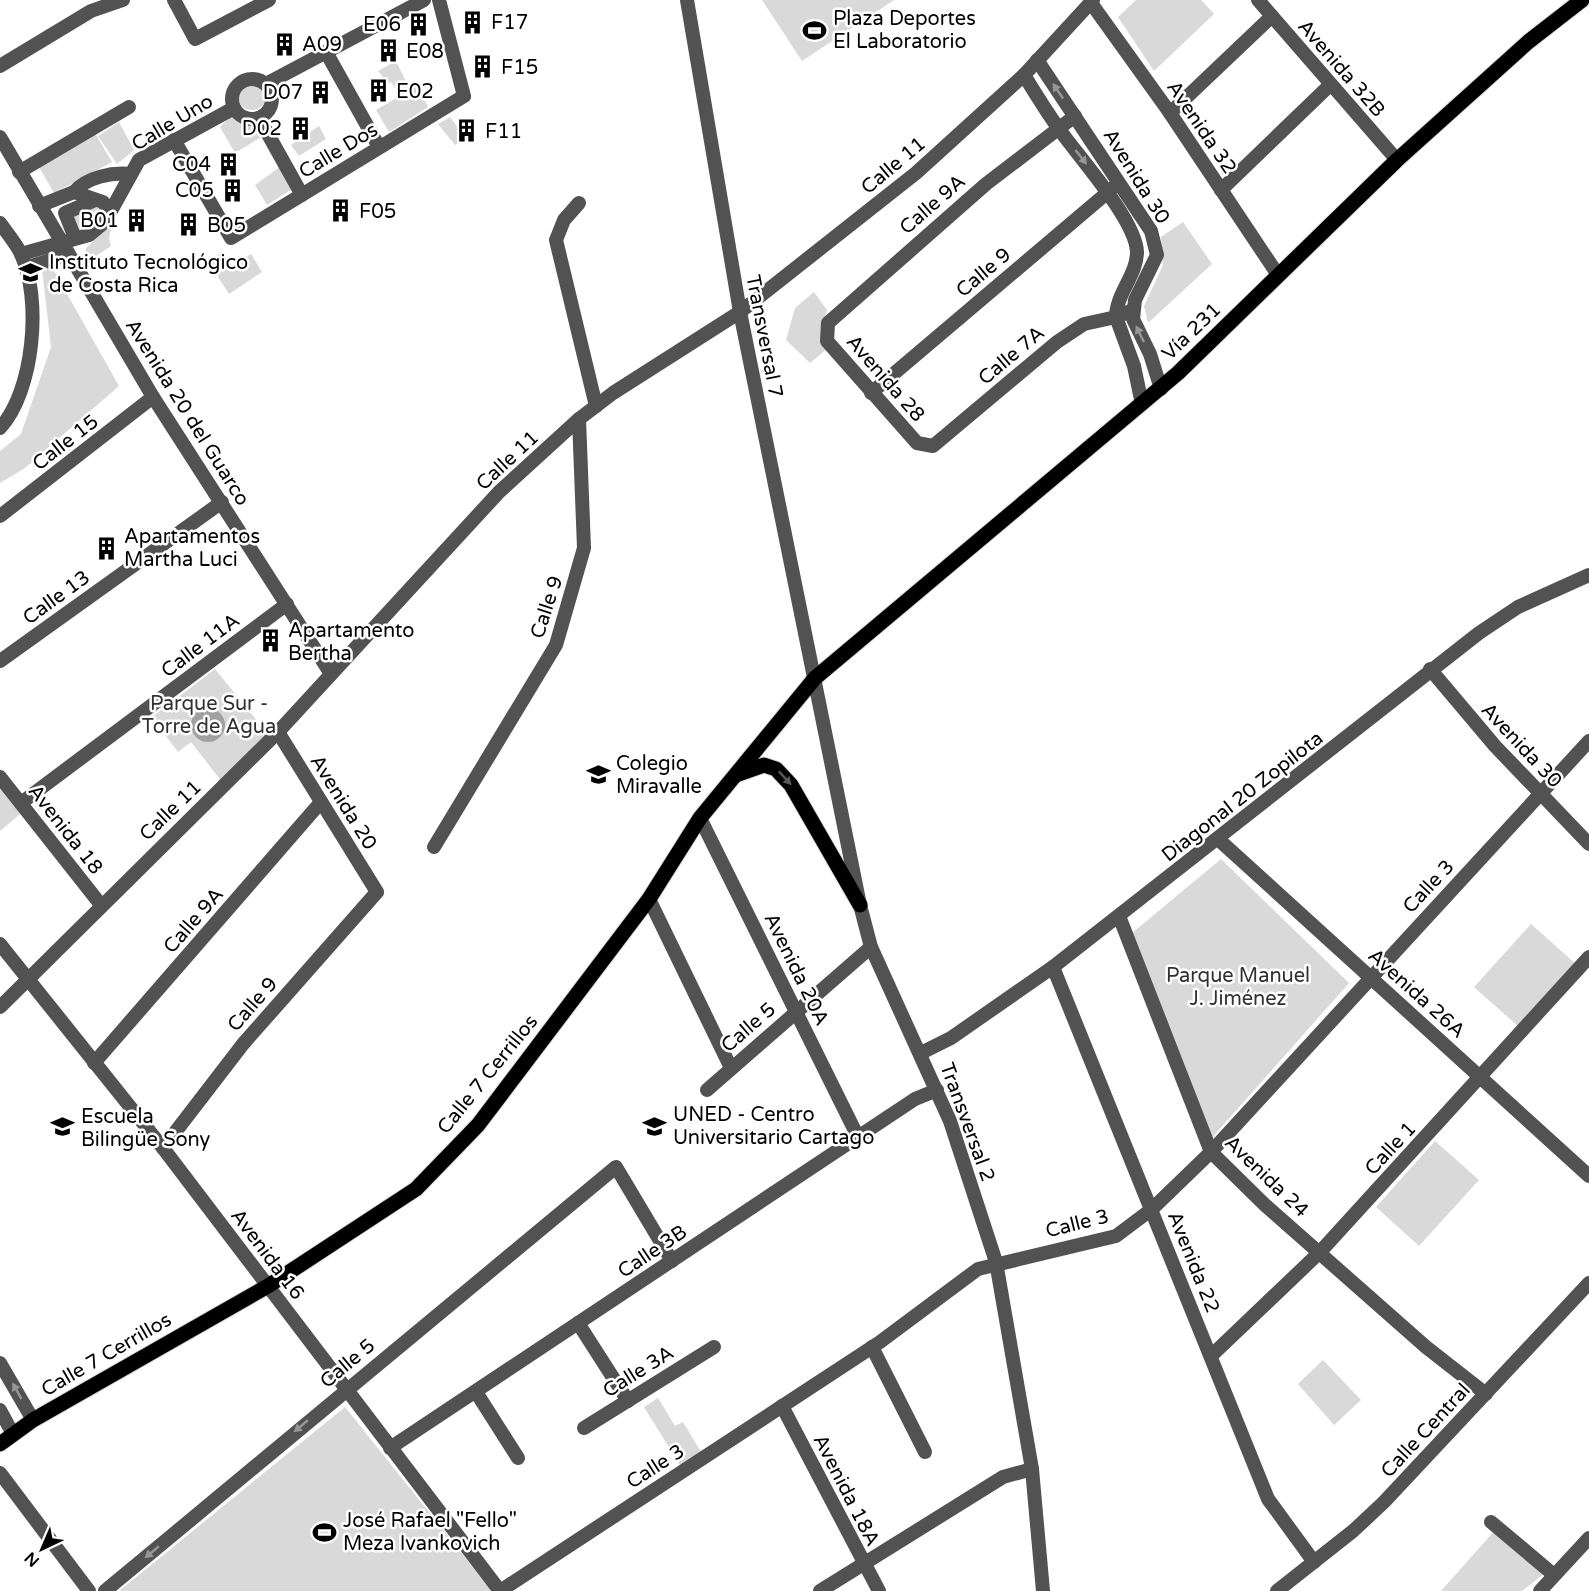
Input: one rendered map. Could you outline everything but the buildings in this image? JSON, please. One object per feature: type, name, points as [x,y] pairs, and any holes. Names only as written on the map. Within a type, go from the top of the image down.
[{"type":"main road","name":"Vía 231","points":[[815,678],[1161,388],[1397,160],[1528,42],[1582,0]]},
{"type":"main road","name":"Calle 7 Cerrillos","points":[[0,1444],[33,1420],[268,1286],[416,1189],[478,1125],[649,899],[700,818],[815,678]]},
{"type":"main road","points":[[733,777],[764,765],[786,777],[860,905]]},
{"type":"street","points":[[0,66],[91,11],[123,0]]},
{"type":"street","points":[[174,0],[195,39],[269,0]]},
{"type":"street","points":[[266,84],[424,0]]},
{"type":"street","name":"Calle Dos","points":[[174,140],[231,238],[464,96],[439,0]]},
{"type":"street","name":"Transversal 7","points":[[687,0],[740,312],[815,678]]},
{"type":"street","name":"Avenida 32B","points":[[1258,0],[1397,160]]},
{"type":"street","name":"Calle 11","points":[[0,1007],[278,732],[499,492],[579,419],[740,312],[916,173],[1023,75],[1092,1]]},
{"type":"street","name":"Avenida 32","points":[[1092,1],[1278,275]]},
{"type":"street","points":[[1170,113],[1272,16]]},
{"type":"street","points":[[326,52],[380,147]]},
{"type":"street","name":"Avenida 30","points":[[1037,60],[1120,181],[1151,231],[1157,255],[1135,300],[1133,310]]},
{"type":"street","name":"Avenida 30","points":[[1023,75],[1059,129],[1108,192],[1132,236],[1137,254],[1116,309],[1116,317]]},
{"type":"street","points":[[255,79],[266,84],[272,99],[266,114],[259,118],[246,118],[234,108],[232,95],[238,84],[255,79]]},
{"type":"street","points":[[1221,190],[1330,85]]},
{"type":"street","points":[[20,172],[129,107]]},
{"type":"street","name":"Calle Uno","points":[[23,261],[64,249],[75,238],[89,235],[101,225],[139,159],[234,108]]},
{"type":"street","name":"Calle 9A","points":[[825,332],[828,323],[986,183],[1075,116]]},
{"type":"street","points":[[259,118],[302,195]]},
{"type":"street","name":"Avenida 20 del Guarco","points":[[0,137],[153,397],[331,674]]},
{"type":"street","points":[[39,206],[74,192],[80,186],[96,178],[116,172],[131,174]]},
{"type":"street","name":"Calle 9","points":[[871,393],[1120,181]]},
{"type":"street","points":[[74,192],[103,202],[110,211]]},
{"type":"street","points":[[75,238],[65,213],[94,200]]},
{"type":"street","points":[[579,203],[564,220],[556,240],[596,406]]},
{"type":"street","points":[[0,223],[23,261],[30,284],[34,327],[25,376],[7,421],[0,428]]},
{"type":"street","points":[[1133,310],[1133,318],[1150,354],[1161,388]]},
{"type":"street","name":"Calle 7A","points":[[924,446],[933,446],[1066,336],[1084,324],[1116,317],[1133,310]]},
{"type":"street","points":[[1116,317],[1134,366],[1142,404]]},
{"type":"street","name":"Avenida 28","points":[[825,332],[827,341],[871,393],[917,443],[924,446]]},
{"type":"street","name":"Calle 15","points":[[0,516],[153,397]]},
{"type":"street","name":"Calle 9","points":[[434,847],[556,645],[584,548],[579,419]]},
{"type":"street","name":"Calle 13","points":[[0,661],[222,502]]},
{"type":"street","name":"Diagonal 20 Zopilota","points":[[921,1053],[951,1038],[1053,968],[1430,669],[1518,607],[1589,575]]},
{"type":"street","name":"Calle 11A","points":[[21,803],[287,604]]},
{"type":"street","name":"Avenida 30","points":[[1430,669],[1495,747],[1589,844]]},
{"type":"street","name":"Transversal 2","points":[[815,678],[860,905],[871,947],[950,1121],[996,1262],[1032,1469],[1043,1591]]},
{"type":"street","name":"Avenida 20","points":[[278,732],[377,892]]},
{"type":"street","name":"Calle 3","points":[[500,1591],[872,1347],[978,1269],[996,1262],[1116,1236],[1152,1209],[1210,1152],[1589,741]]},
{"type":"street","name":"Avenida 18","points":[[0,777],[101,905]]},
{"type":"street","name":"Calle 9A","points":[[94,1063],[321,802]]},
{"type":"street","name":"Avenida 20A","points":[[700,818],[858,1137]]},
{"type":"street","name":"Avenida 26A","points":[[1218,839],[1589,1176]]},
{"type":"street","name":"Calle 9","points":[[163,1148],[243,1044],[377,892]]},
{"type":"street","points":[[649,899],[731,1068]]},
{"type":"street","name":"Avenida 24","points":[[1119,916],[1210,1152],[1265,1205],[1426,1347],[1486,1394]]},
{"type":"street","name":"Avenida 16","points":[[0,944],[163,1148],[500,1591]]},
{"type":"street","name":"Calle 5","points":[[707,1090],[871,947]]},
{"type":"street","name":"Calle 1","points":[[1211,1356],[1320,1252],[1589,957]]},
{"type":"street","name":"Avenida 22","points":[[1053,968],[1268,1499],[1314,1562]]},
{"type":"street","name":"Calle 3B","points":[[390,1448],[915,1099],[937,1090]]},
{"type":"street","name":"Calle 5","points":[[105,1591],[616,1167],[672,1261]]},
{"type":"street","name":"Calle Central","points":[[1277,1591],[1384,1502],[1589,1283]]},
{"type":"street","points":[[578,1323],[628,1401]]},
{"type":"street","name":"Calle 3A","points":[[584,1428],[714,1347]]},
{"type":"street","points":[[872,1347],[925,1452]]},
{"type":"street","points":[[0,1363],[33,1420]]},
{"type":"street","points":[[476,1392],[518,1458]]},
{"type":"street","name":"Avenida 18A","points":[[782,1406],[879,1591]]},
{"type":"street","points":[[0,1410],[13,1434]]},
{"type":"street","points":[[820,1591],[1003,1477],[1032,1469]]},
{"type":"street","points":[[0,1473],[89,1591]]},
{"type":"street","points":[[1491,1522],[1554,1575]]},
{"type":"street","points":[[1540,1591],[1589,1538]]},
{"type":"green space","name":"Plaza Deportes El Laboratorio","points":[[762,0],[894,0],[802,61]]},
{"type":"green space","points":[[1136,0],[1201,0],[1214,14],[1154,71],[1118,17]]},
{"type":"green space","points":[[396,61],[410,90],[418,85],[428,107],[389,132],[376,110],[400,96],[391,82],[388,83],[378,71]]},
{"type":"green space","points":[[252,82],[262,86],[266,96],[262,106],[252,110],[242,106],[238,96],[242,86]]},
{"type":"green space","points":[[236,111],[255,122],[263,136],[235,153],[220,127]]},
{"type":"green space","points":[[450,117],[466,139],[455,145],[438,124]]},
{"type":"green space","points":[[119,122],[134,150],[117,164],[98,136]]},
{"type":"green space","points":[[319,126],[326,139],[299,156],[291,145]]},
{"type":"green space","points":[[95,133],[112,162],[54,193],[39,167]]},
{"type":"green space","points":[[281,166],[294,188],[267,205],[255,185]]},
{"type":"green space","points":[[99,205],[103,209],[88,231],[75,233],[69,214]]},
{"type":"green space","points":[[113,222],[109,238],[111,246],[90,260],[85,253],[86,248]]},
{"type":"green space","points":[[1183,222],[1212,264],[1148,323],[1144,306],[1163,265],[1161,237]]},
{"type":"green space","points":[[222,252],[232,266],[251,254],[262,272],[229,294],[208,261]]},
{"type":"green space","points":[[45,255],[119,386],[25,468],[0,483],[0,451],[21,434],[51,347],[42,269]]},
{"type":"green space","points":[[814,292],[827,310],[822,331],[828,348],[810,363],[786,340],[795,308]]},
{"type":"green space","name":"Parque Sur - Torre de Agua","points":[[215,669],[267,733],[219,784],[219,778],[191,742],[178,752],[152,717]]},
{"type":"green space","points":[[0,777],[26,809],[0,831]]},
{"type":"green space","name":"Parque Manuel J. Jiménez","points":[[1221,859],[1349,983],[1210,1140],[1132,933]]},
{"type":"green space","points":[[1531,924],[1577,965],[1520,1028],[1474,987]]},
{"type":"green space","points":[[1435,1141],[1479,1180],[1419,1246],[1376,1207]]},
{"type":"green space","points":[[1323,1360],[1361,1400],[1334,1425],[1298,1384]]},
{"type":"green space","points":[[658,1398],[675,1426],[683,1422],[704,1457],[683,1470],[644,1407]]},
{"type":"green space","points":[[345,1407],[492,1591],[119,1591]]},
{"type":"green space","points":[[1496,1529],[1545,1573],[1522,1591],[1441,1591]]},
{"type":"shaded area","points":[[208,708],[220,713],[225,725],[220,737],[208,742],[196,737],[191,725],[196,713]]},
{"type":"place","name":"F17","points":[[473,22]]},
{"type":"place","name":"E06","points":[[419,24]]},
{"type":"place","name":"Plaza Deportes El Laboratorio","points":[[815,30]]},
{"type":"place","name":"A09","points":[[284,44]]},
{"type":"place","name":"E08","points":[[388,51]]},
{"type":"place","name":"F15","points":[[483,67]]},
{"type":"place","name":"E02","points":[[378,91]]},
{"type":"place","name":"D07","points":[[321,92]]},
{"type":"place","name":"D02","points":[[300,128]]},
{"type":"place","name":"F11","points":[[467,131]]},
{"type":"place","name":"C04","points":[[229,164]]},
{"type":"place","name":"C05","points":[[232,190]]},
{"type":"place","name":"F05","points":[[341,211]]},
{"type":"place","name":"B01","points":[[137,220]]},
{"type":"place","name":"B05","points":[[189,225]]},
{"type":"place","name":"Instituto Tecnológico de Costa Rica","points":[[31,273]]},
{"type":"place","name":"Apartamentos Martha Luci","points":[[106,548]]},
{"type":"place","name":"Apartamento Bertha","points":[[270,641]]},
{"type":"place","name":"Colegio Miravalle","points":[[598,775]]},
{"type":"place","name":"UNED - Centro Universitario Cartago","points":[[655,1126]]},
{"type":"place","name":"Escuela Bilingüe Sony","points":[[63,1127]]},
{"type":"place","name":"José Rafael \"Fello\" Meza Ivankovich","points":[[325,1532]]}]
